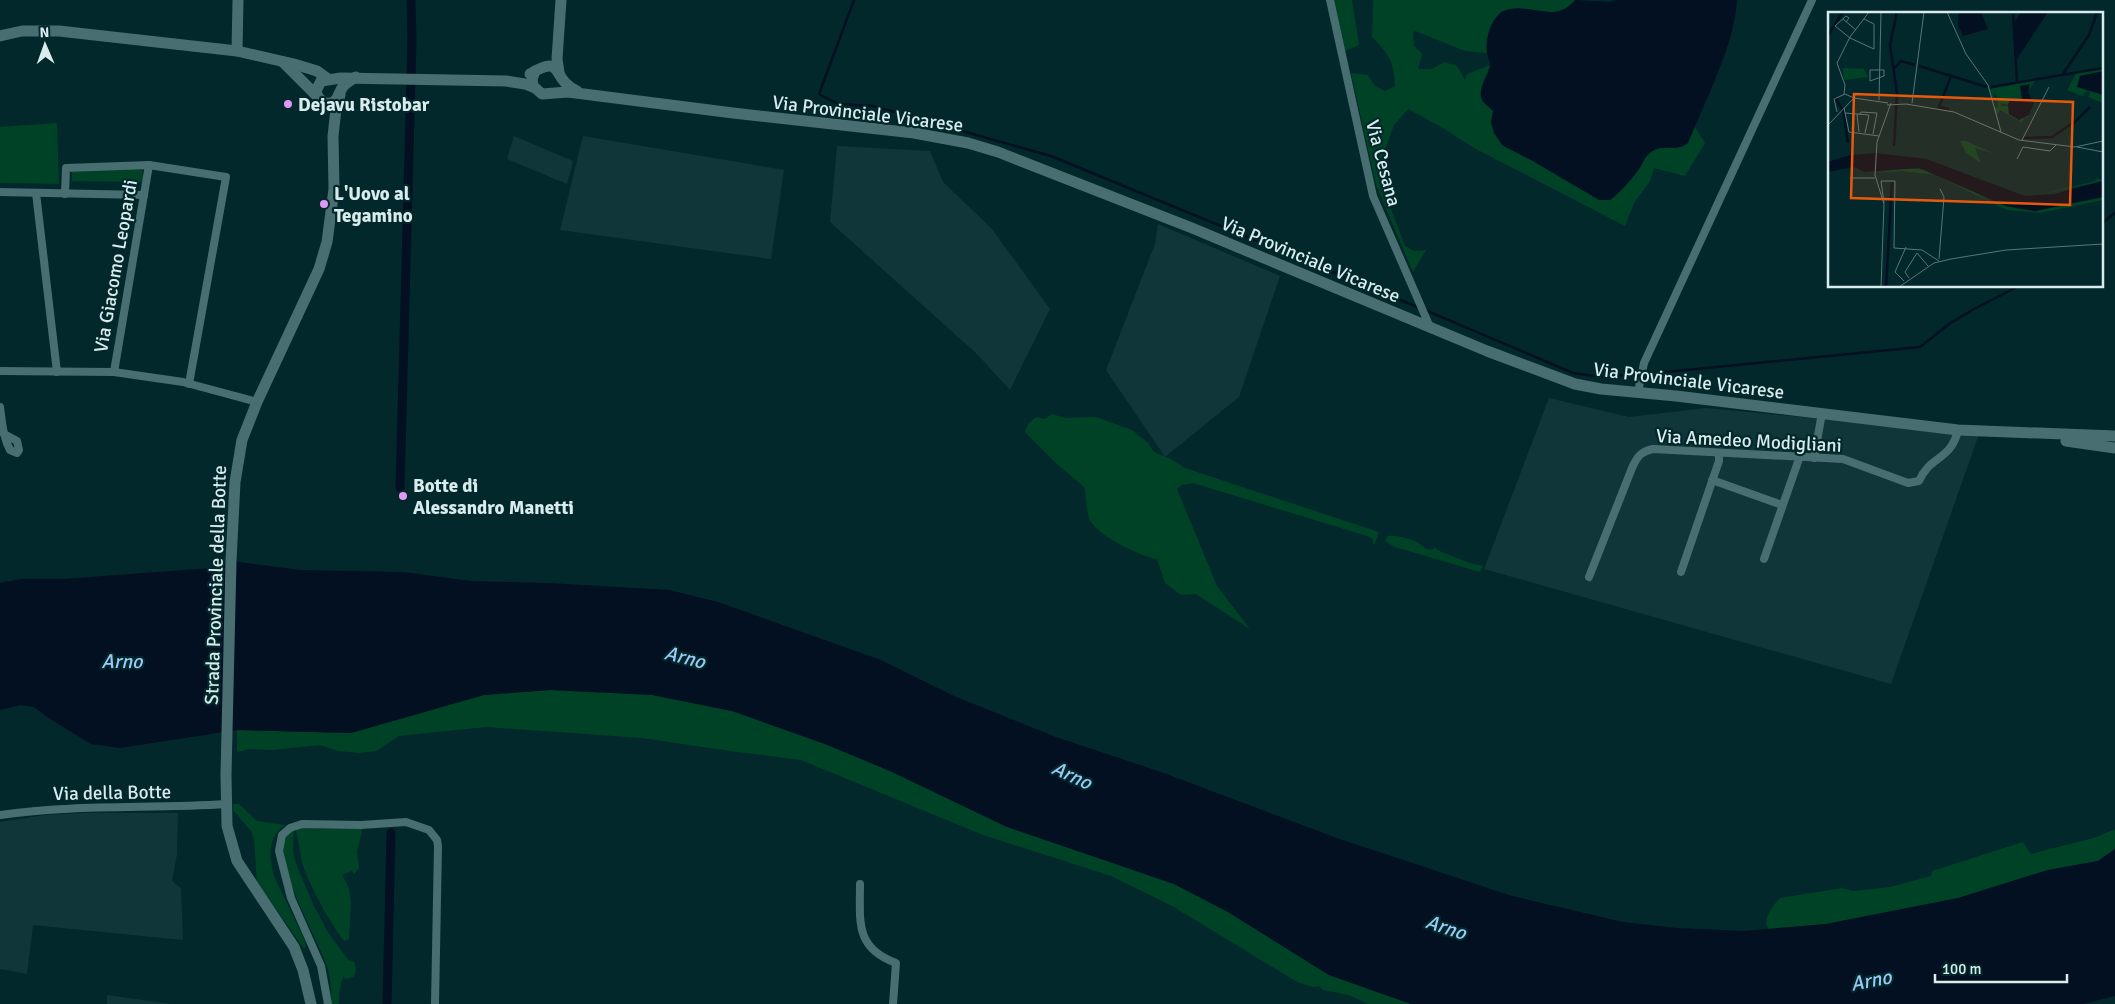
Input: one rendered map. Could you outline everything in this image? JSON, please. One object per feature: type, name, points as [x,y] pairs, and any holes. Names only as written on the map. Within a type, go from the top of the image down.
[{"type":"main road","points":[[237,51],[238,0]]},
{"type":"main road","points":[[553,93],[558,88],[560,75],[557,59],[561,0]]},
{"type":"main road","points":[[535,88],[532,78],[553,42],[559,20]]},
{"type":"main road","points":[[0,36],[22,31],[59,31],[237,51],[310,69],[338,84],[340,93]]},
{"type":"main road","points":[[283,62],[319,100],[330,104],[336,101],[347,83],[360,77]]},
{"type":"main road","name":"Via Provinciale Vicarese","points":[[506,81],[522,77],[539,68],[552,66],[572,89],[585,94]]},
{"type":"main road","name":"Via Provinciale Vicarese","points":[[330,79],[360,77],[506,81],[525,84],[535,88],[542,94],[568,92],[733,114],[880,128],[968,143],[1005,154],[1099,190],[1495,354],[1575,384],[1601,389],[1958,430],[2115,436]]},
{"type":"main road","points":[[319,100],[316,87],[321,81],[330,79]]},
{"type":"main road","name":"Strada Provinciale della Botte","points":[[311,1004],[303,970],[290,940],[237,861],[228,834],[226,804],[231,561],[238,460],[242,440],[256,402],[303,305],[324,255],[332,213],[334,175],[333,136],[340,93]]},
{"type":"main road","name":"Strada Provinciale della Botte","points":[[319,100],[327,113],[333,136]]},
{"type":"main road","name":"Via Provinciale Vicarese","points":[[2028,434],[2115,428]]},
{"type":"main road","name":"Via Provinciale Vicarese","points":[[2028,434],[2115,448]]},
{"type":"street","name":"Via Cesana","points":[[1330,0],[1374,196],[1430,327]]},
{"type":"street","points":[[1638,392],[1641,372],[1812,0]]},
{"type":"street","points":[[65,194],[66,168],[149,164],[226,177],[189,384]]},
{"type":"street","name":"Via Giacomo Leopardi","points":[[114,372],[149,164]]},
{"type":"street","points":[[0,192],[144,195]]},
{"type":"street","points":[[36,193],[57,372]]},
{"type":"street","points":[[0,371],[114,372],[189,384],[256,402]]},
{"type":"street","points":[[0,407],[4,434]]},
{"type":"street","points":[[1814,458],[1822,413]]},
{"type":"street","name":"Via Amedeo Modigliani","points":[[1589,577],[1638,455],[1653,449],[1844,460],[1908,483],[1919,481],[1922,472],[1950,451],[1956,442],[1958,430]]},
{"type":"street","points":[[1680,572],[1712,480],[1719,453]]},
{"type":"street","points":[[1764,559],[1800,456]]},
{"type":"street","points":[[1712,480],[1782,505]]},
{"type":"street","name":"Via della Botte","points":[[0,815],[86,807],[180,807],[226,804]]},
{"type":"street","points":[[328,1004],[321,966],[291,898],[279,851],[282,835],[290,828],[302,824],[347,825],[396,822],[413,823],[432,833],[437,840],[435,1004]]},
{"type":"street","points":[[860,884],[860,925],[864,940],[877,955],[896,963],[893,1004]]},
{"type":"shaded area","points":[[514,136],[573,161],[567,184],[507,159]]},
{"type":"shaded area","points":[[583,136],[784,170],[771,259],[560,230]]},
{"type":"shaded area","points":[[837,146],[930,151],[943,182],[992,229],[1050,309],[1010,390],[977,354],[830,222]]},
{"type":"shaded area","points":[[1158,224],[1280,276],[1239,397],[1165,457],[1106,370],[1155,244]]},
{"type":"shaded area","points":[[1549,398],[1629,417],[1706,408],[1979,434],[1891,684],[1484,569]]},
{"type":"shaded area","points":[[178,813],[177,854],[172,881],[181,888],[183,940],[33,925],[27,974],[0,969],[0,822],[45,815]]},
{"type":"shaded area","points":[[107,995],[172,1004],[107,1004]]},
{"type":"green space","points":[[1332,0],[1352,0],[1359,45],[1345,51]]},
{"type":"green space","points":[[1373,0],[1575,0],[1567,9],[1556,12],[1521,9],[1503,12],[1492,23],[1487,41],[1487,53],[1465,51],[1413,30],[1414,46],[1422,54],[1418,69],[1432,69],[1444,62],[1457,66],[1465,80],[1467,74],[1490,65],[1482,87],[1484,103],[1493,111],[1493,117],[1502,145],[1531,160],[1623,189],[1652,151],[1666,147],[1681,147],[1690,138],[1695,127],[1705,143],[1685,176],[1654,168],[1650,181],[1634,203],[1625,226],[1474,148],[1408,109],[1394,125],[1384,153],[1380,180],[1405,246],[1414,251],[1426,250],[1413,272],[1376,185],[1351,73],[1368,75],[1375,86],[1385,91],[1395,86],[1390,59],[1383,48],[1372,37]]},
{"type":"green space","points":[[57,123],[59,184],[0,183],[0,127]]},
{"type":"green space","points":[[143,168],[142,182],[72,181],[72,172]]},
{"type":"green space","points":[[1052,414],[1065,418],[1096,417],[1132,430],[1148,443],[1154,452],[1171,459],[1185,468],[1379,532],[1374,546],[1372,539],[1367,536],[1193,483],[1182,485],[1177,489],[1217,586],[1250,629],[1196,594],[1181,595],[1165,583],[1157,559],[1140,554],[1119,544],[1099,531],[1089,518],[1085,488],[1056,463],[1025,432],[1028,424],[1036,417],[1045,419]]},
{"type":"green space","points":[[1388,536],[1408,539],[1426,549],[1432,550],[1435,547],[1437,550],[1467,562],[1483,566],[1480,572],[1395,547],[1385,541]]},
{"type":"green space","points":[[550,690],[652,695],[732,711],[825,744],[890,771],[1007,827],[1174,884],[1228,912],[1329,975],[1411,1004],[1368,1004],[1349,995],[1323,990],[1319,986],[1313,987],[1299,983],[1172,906],[1111,876],[983,835],[801,760],[642,738],[486,727],[399,736],[376,751],[359,753],[338,751],[320,745],[272,750],[250,749],[237,752],[237,730],[351,733],[484,695]]},
{"type":"green space","points":[[233,804],[239,804],[257,821],[286,825],[275,835],[271,847],[271,861],[274,876],[305,941],[306,946],[304,949],[257,882],[254,839],[251,831],[233,810]]},
{"type":"green space","points":[[306,826],[363,827],[357,852],[359,868],[354,874],[352,871],[342,875],[349,888],[351,904],[349,939],[344,941],[319,901],[301,858],[296,831],[297,828]]},
{"type":"green space","points":[[294,829],[293,852],[296,864],[314,906],[328,932],[349,961],[354,962],[356,972],[353,977],[346,979],[343,976],[339,1004],[332,1004],[327,966],[290,881],[285,862],[282,847],[285,836]]},
{"type":"green space","points":[[2115,830],[2115,849],[2098,861],[2048,870],[1958,898],[1826,924],[1769,929],[1767,926],[1767,918],[1780,898],[1842,888],[1853,891],[1890,887],[1931,876],[1932,871],[2023,842],[2031,854],[2093,838]]},
{"type":"water","points":[[1575,0],[1610,2],[1616,0],[1737,0],[1731,35],[1725,54],[1688,143],[1678,147],[1656,149],[1651,152],[1646,156],[1632,178],[1610,200],[1599,200],[1502,145],[1494,133],[1491,122],[1493,111],[1484,103],[1481,97],[1482,86],[1490,67],[1487,53],[1488,36],[1492,24],[1499,14],[1512,8],[1549,12],[1558,11],[1567,7]]},
{"type":"water","name":"Arno","points":[[231,561],[301,570],[403,572],[471,581],[549,583],[669,590],[718,602],[881,660],[954,696],[1056,737],[1161,772],[1334,837],[1512,896],[1623,922],[1677,928],[1743,931],[1826,924],[1958,898],[2048,870],[2098,861],[2115,849],[2115,996],[2083,1004],[1411,1004],[1329,975],[1228,912],[1174,884],[1007,827],[890,771],[825,744],[732,711],[652,695],[550,690],[484,695],[351,733],[237,730],[120,748],[91,744],[34,707],[21,705],[0,710],[0,583],[21,579],[63,579],[211,568]]},
{"type":"waterway","points":[[400,488],[412,40],[411,0]]},
{"type":"waterway","points":[[854,0],[819,94],[838,104],[873,106],[1051,156],[1420,308]]},
{"type":"waterway","points":[[2102,223],[2115,213]]},
{"type":"waterway","points":[[1645,374],[1920,347],[1949,324],[2015,288]]},
{"type":"waterway","points":[[1425,310],[1573,373],[1601,377],[1639,374]]},
{"type":"waterway","points":[[387,1004],[391,833]]},
{"type":"place","name":"Dejavu Ristobar","points":[[288,104]]},
{"type":"place","name":"L'Uovo al Tegamino","points":[[324,204]]},
{"type":"place","name":"Botte di Alessandro Manetti","points":[[403,496]]}]
